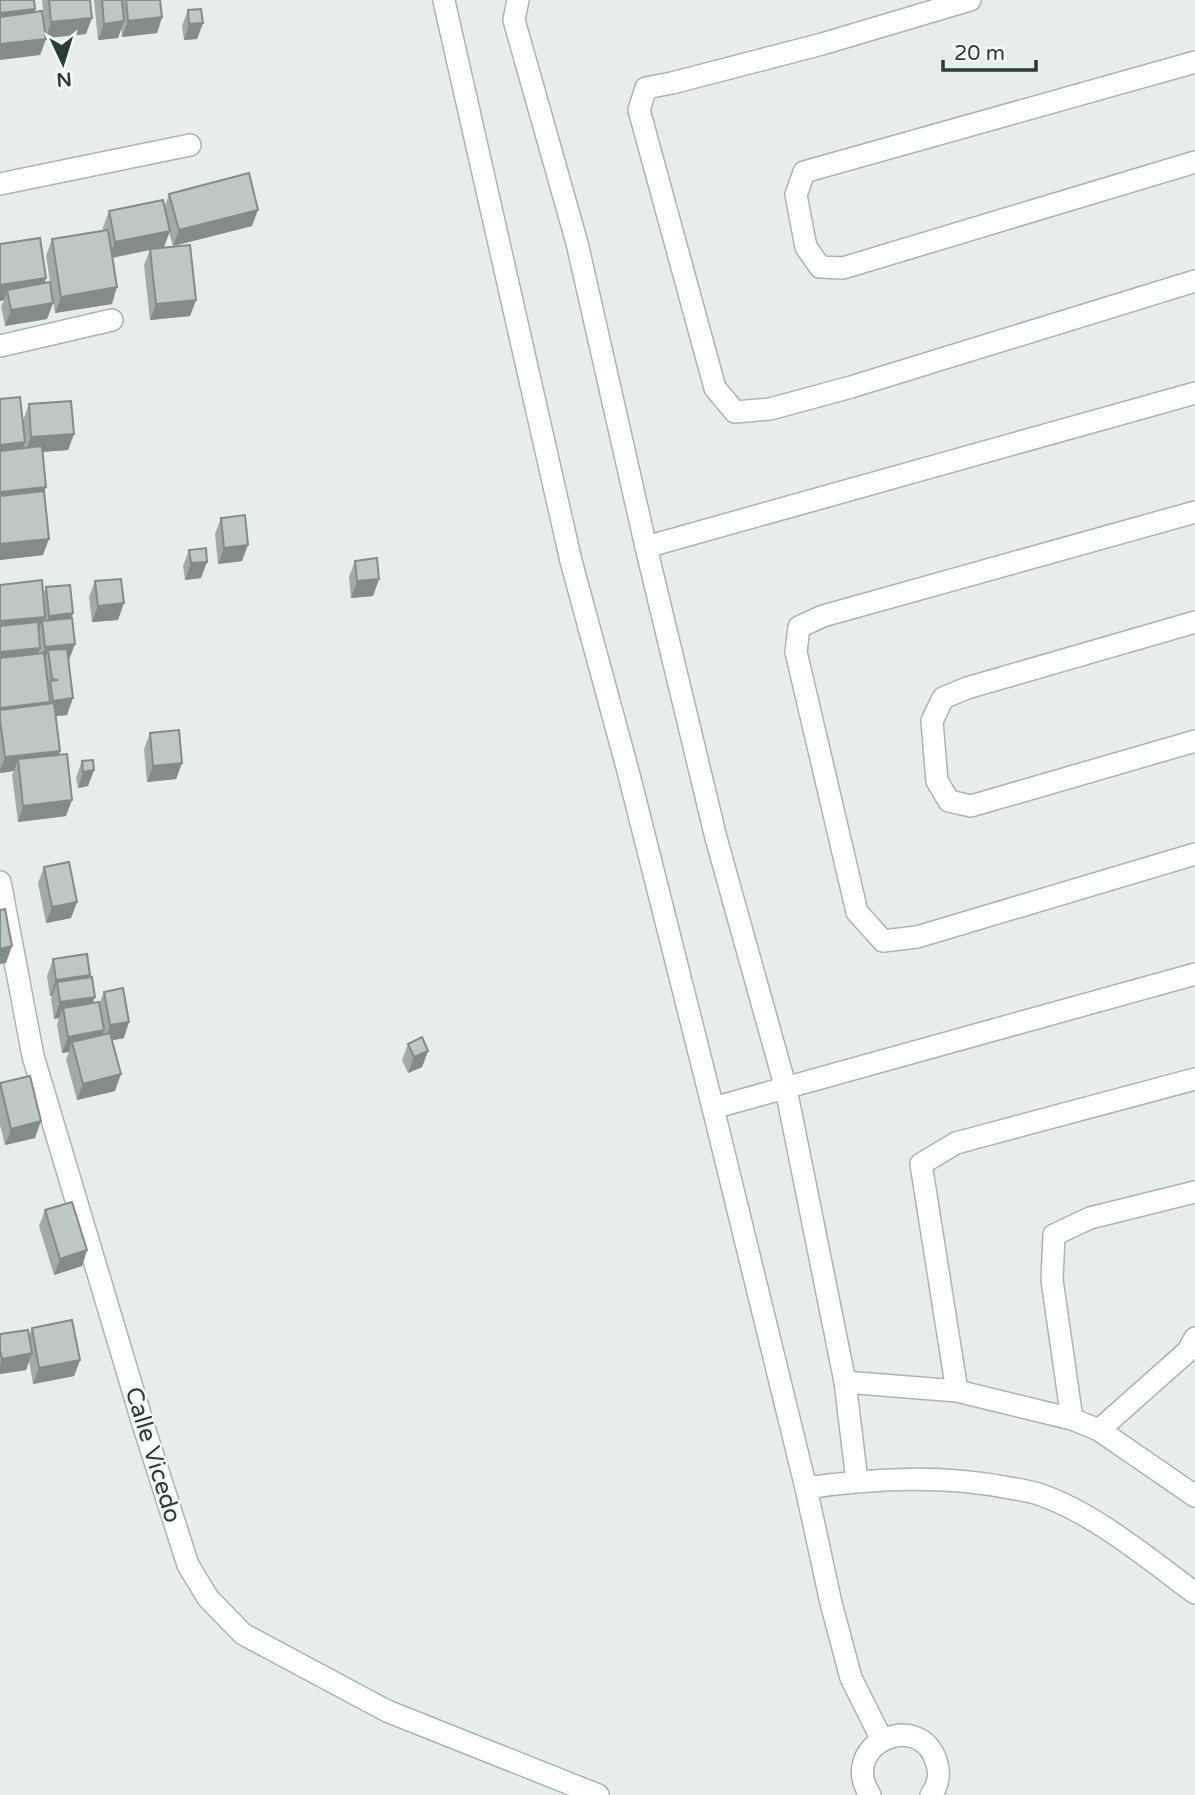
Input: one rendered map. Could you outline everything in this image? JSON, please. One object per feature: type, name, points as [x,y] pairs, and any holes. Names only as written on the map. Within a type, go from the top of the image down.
[{"type":"street","points":[[518,0],[514,20],[577,243],[716,838],[786,1089],[845,1382],[857,1481]]},
{"type":"street","points":[[970,0],[822,44],[646,88],[639,110],[715,388],[735,412],[770,409],[851,387],[1195,281]]},
{"type":"street","points":[[444,1],[571,561],[632,785],[713,1108],[806,1488],[817,1546],[851,1678],[883,1740]]},
{"type":"street","points":[[1195,62],[804,172],[796,195],[806,247],[820,267],[843,268],[1195,162]]},
{"type":"street","points":[[0,184],[190,145]]},
{"type":"street","points":[[0,346],[112,320]]},
{"type":"street","points":[[646,547],[1195,393]]},
{"type":"street","points":[[1195,512],[823,616],[799,627],[796,652],[858,912],[883,941],[917,937],[1195,854]]},
{"type":"street","points":[[1195,622],[967,688],[943,698],[932,721],[937,781],[949,802],[971,806],[1195,741]]},
{"type":"street","name":"Calle Vicedo","points":[[0,882],[33,1056],[188,1565],[208,1598],[243,1634],[387,1711],[598,1795]]},
{"type":"street","points":[[713,1108],[1195,974]]},
{"type":"street","points":[[957,1391],[921,1164],[956,1143],[1195,1079]]},
{"type":"street","points":[[1072,1419],[1052,1280],[1054,1235],[1090,1218],[1195,1192]]},
{"type":"street","points":[[1099,1430],[1193,1349]]},
{"type":"street","points":[[845,1382],[957,1391],[1072,1419],[1099,1430],[1195,1496]]},
{"type":"street","points":[[806,1488],[857,1481],[922,1478],[980,1483],[1041,1495],[1087,1517],[1195,1593]]},
{"type":"street","points":[[870,1795],[863,1780],[867,1754],[876,1744],[900,1735],[925,1743],[933,1754],[938,1766],[938,1779],[931,1795]]},
{"type":"building","points":[[0,0],[34,0],[35,9],[0,13]]},
{"type":"building","points":[[49,0],[90,0],[92,18],[51,22]]},
{"type":"building","points":[[102,0],[122,0],[124,21],[104,24]]},
{"type":"building","points":[[126,0],[160,0],[162,17],[128,21]]},
{"type":"building","points":[[201,9],[203,23],[189,24],[188,10]]},
{"type":"building","points":[[42,11],[46,39],[0,44],[0,17]]},
{"type":"building","points":[[249,173],[258,210],[179,230],[169,194]]},
{"type":"building","points":[[163,200],[170,231],[115,242],[109,211]]},
{"type":"building","points":[[108,230],[117,287],[61,297],[52,239]]},
{"type":"building","points":[[40,238],[46,278],[0,285],[0,244]]},
{"type":"building","points":[[190,245],[196,300],[156,304],[150,249]]},
{"type":"building","points":[[50,282],[53,303],[11,310],[7,290]]},
{"type":"building","points":[[20,397],[25,442],[0,445],[0,399]]},
{"type":"building","points":[[71,401],[74,434],[31,437],[29,404]]},
{"type":"building","points":[[42,446],[46,487],[0,492],[0,451]]},
{"type":"building","points":[[44,491],[49,539],[0,544],[0,496]]},
{"type":"building","points":[[245,515],[248,545],[224,548],[221,518]]},
{"type":"building","points":[[206,548],[207,562],[191,563],[189,550]]},
{"type":"building","points":[[377,558],[379,579],[357,581],[355,561]]},
{"type":"building","points":[[121,579],[124,603],[98,606],[95,581]]},
{"type":"building","points":[[42,580],[45,617],[0,621],[0,585]]},
{"type":"building","points":[[70,585],[73,613],[49,616],[46,587]]},
{"type":"building","points":[[72,618],[75,644],[45,647],[42,621]]},
{"type":"building","points":[[38,622],[40,648],[0,652],[0,626]]},
{"type":"building","points":[[67,649],[73,698],[53,701],[50,681],[58,680],[52,679],[48,650]]},
{"type":"building","points":[[44,653],[50,702],[0,708],[0,658]]},
{"type":"building","points":[[54,703],[60,751],[5,757],[0,710]]},
{"type":"building","points":[[179,730],[182,763],[153,766],[150,733]]},
{"type":"building","points":[[67,754],[72,800],[23,806],[18,759]]},
{"type":"building","points":[[93,760],[94,770],[83,772],[82,761]]},
{"type":"building","points":[[69,862],[77,902],[52,907],[44,867]]},
{"type":"building","points":[[5,909],[12,946],[0,949],[0,910]]},
{"type":"building","points":[[87,954],[90,975],[56,980],[53,959]]},
{"type":"building","points":[[92,977],[95,997],[60,1002],[57,982]]},
{"type":"building","points":[[123,988],[129,1022],[110,1025],[104,992]]},
{"type":"building","points":[[99,1002],[104,1030],[68,1037],[63,1008]]},
{"type":"building","points":[[110,1033],[121,1074],[83,1084],[72,1042]]},
{"type":"building","points":[[422,1037],[428,1051],[414,1057],[408,1044]]},
{"type":"building","points":[[30,1076],[41,1121],[11,1129],[0,1083]]},
{"type":"building","points":[[72,1202],[87,1250],[60,1259],[45,1210]]},
{"type":"building","points":[[72,1320],[80,1360],[39,1368],[32,1328]]},
{"type":"building","points":[[28,1330],[32,1353],[2,1359],[0,1334]]}]
